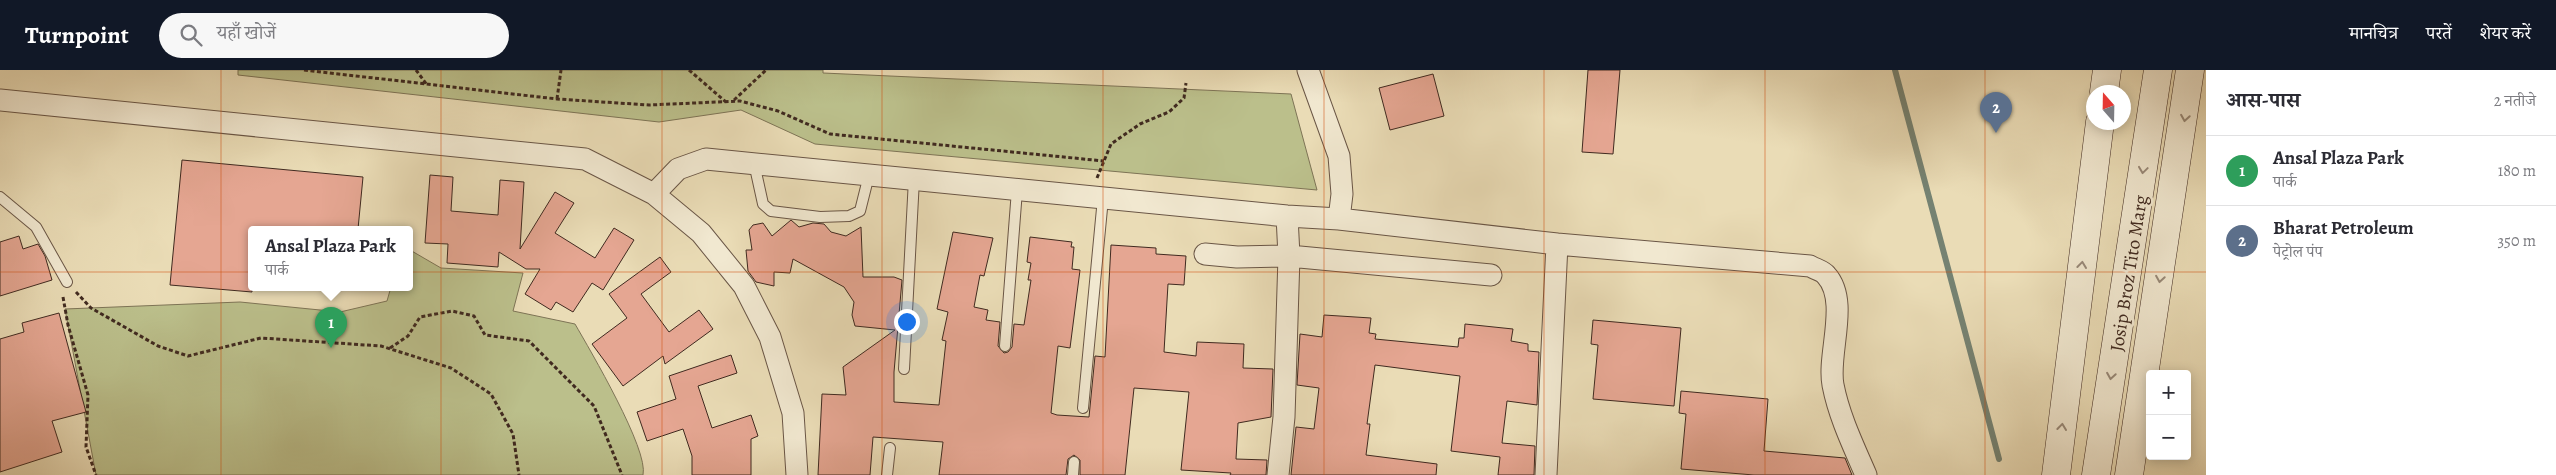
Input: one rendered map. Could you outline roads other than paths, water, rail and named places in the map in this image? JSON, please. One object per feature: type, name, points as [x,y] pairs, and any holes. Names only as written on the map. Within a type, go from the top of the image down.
[{"type":"main road","points":[[2105,85],[2107,70]]},
{"type":"main road","name":"Josip Broz Tito Marg","points":[[2096,475],[2158,70]]},
{"type":"main road","points":[[2129,475],[2190,70]]},
{"type":"main road","points":[[2056,475],[2099,130]]},
{"type":"street","points":[[1308,70],[1339,156],[1342,194],[1339,218]]},
{"type":"street","points":[[0,100],[586,159],[654,194],[701,233],[744,286],[770,337],[793,412],[797,475]]},
{"type":"street","points":[[654,194],[678,169],[706,159],[1287,216],[1339,218],[1557,244],[1810,266],[1826,275],[1836,294],[1837,313],[1832,382],[1838,409],[1866,475]]},
{"type":"street","points":[[1278,475],[1284,416],[1289,256],[1287,216]]},
{"type":"street","points":[[1546,475],[1557,244]]},
{"type":"street","points":[[1204,254],[1237,257],[1289,256],[1491,276]]},
{"type":"lane","points":[[754,164],[762,204],[771,211],[788,214],[849,216],[860,211],[869,175]]},
{"type":"lane","points":[[904,369],[914,179]]},
{"type":"lane","points":[[1005,346],[1017,190]]},
{"type":"lane","points":[[1083,408],[1096,197]]},
{"type":"lane","points":[[0,198],[36,227],[68,282]]},
{"type":"lane","points":[[887,475],[890,448]]},
{"type":"lane","points":[[1073,475],[1074,462]]},
{"type":"waterway","points":[[1895,70],[1999,459]]},
{"type":"place","name":"Bharat Petroleum","points":[[1996,133]]},
{"type":"place","name":"Ansal Plaza Park","points":[[331,348]]}]
